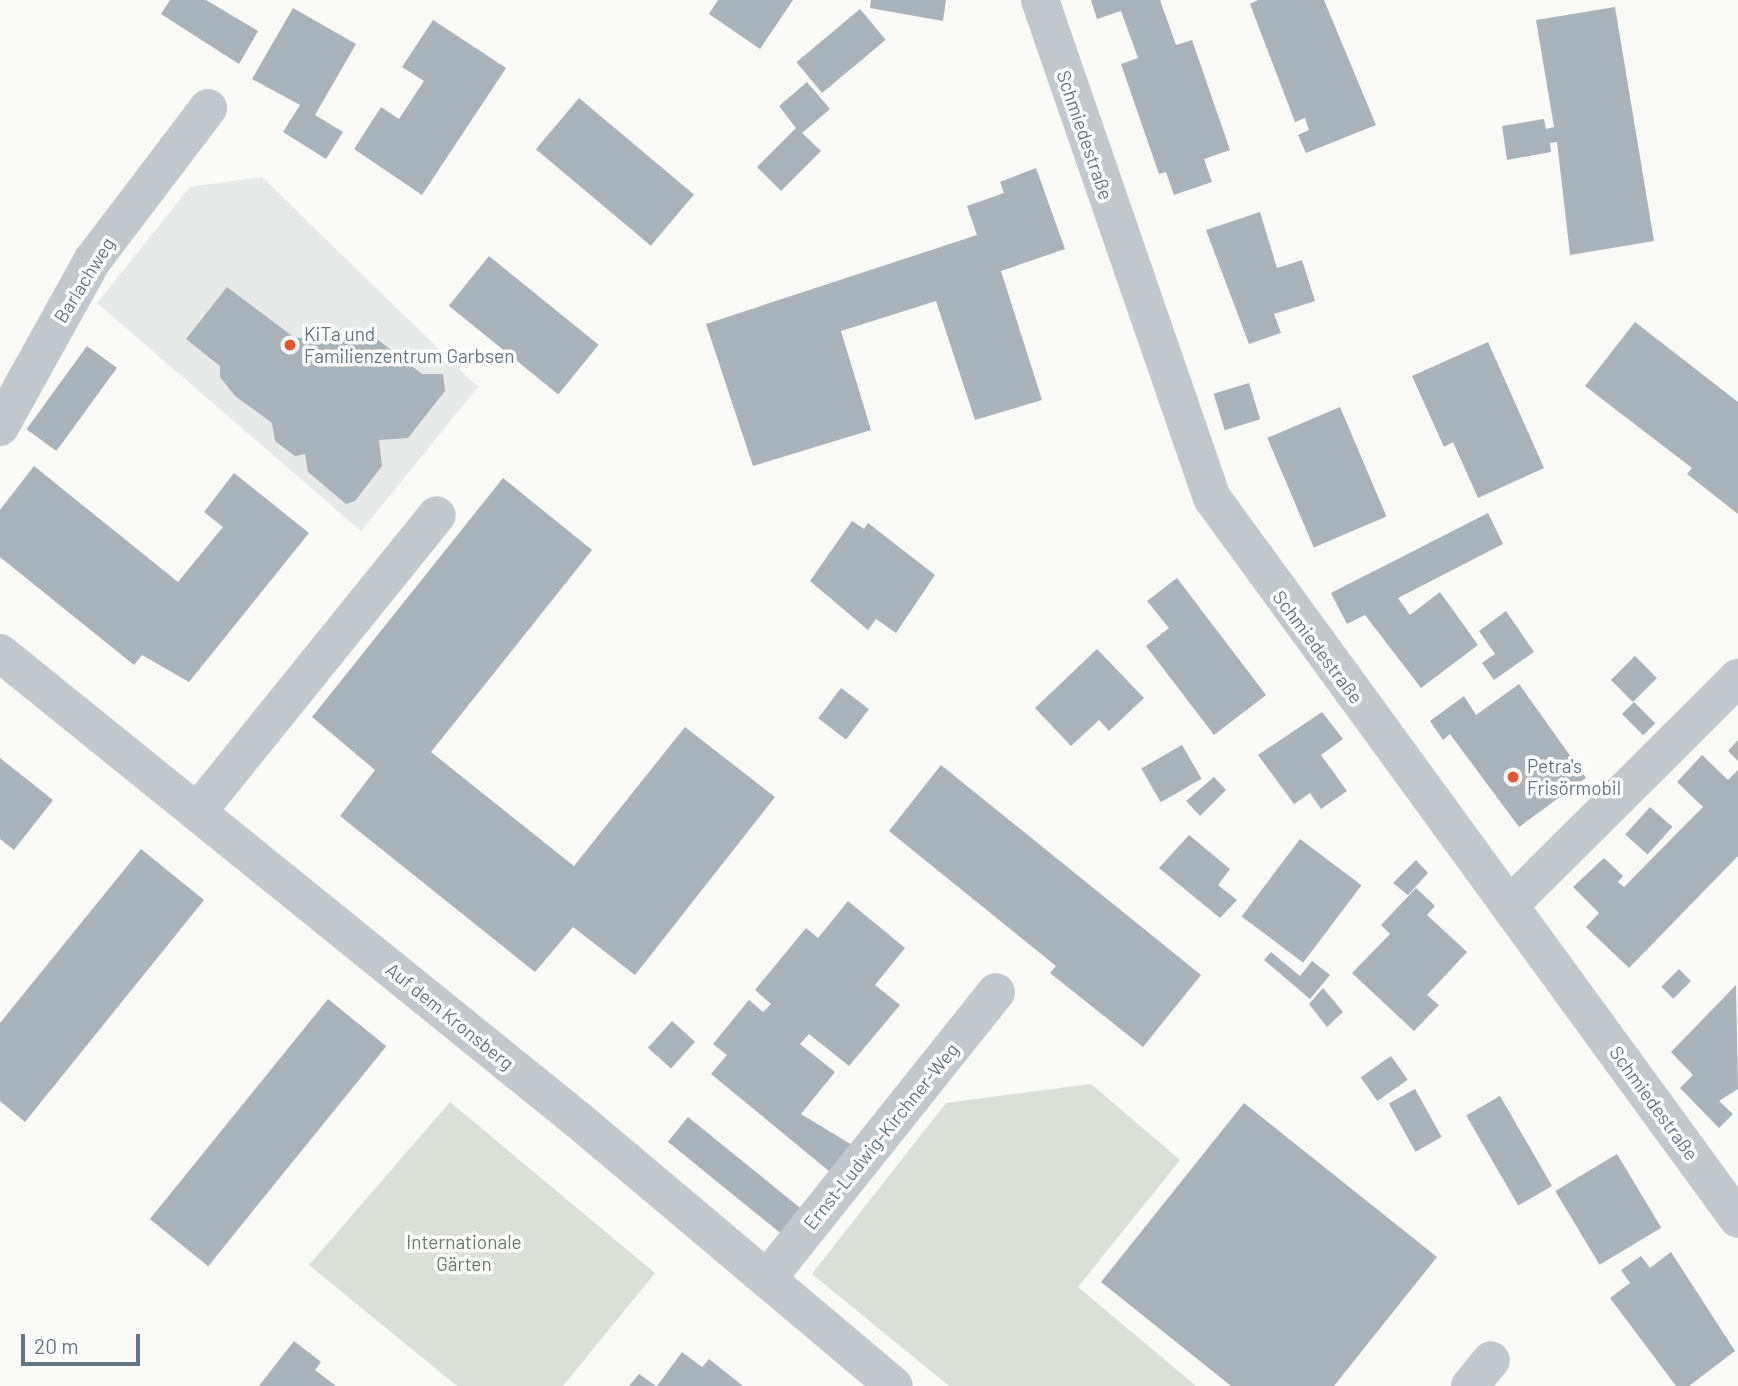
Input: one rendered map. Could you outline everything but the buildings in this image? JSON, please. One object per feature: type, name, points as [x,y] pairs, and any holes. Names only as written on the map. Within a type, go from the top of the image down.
[{"type":"street","name":"Schmiedestraße","points":[[1040,0],[1212,498],[1738,1219]]},
{"type":"street","name":"Barlachweg","points":[[0,426],[92,261],[208,108]]},
{"type":"street","points":[[198,811],[437,515]]},
{"type":"street","name":"Auf dem Kronsberg","points":[[0,653],[198,811],[894,1386]]},
{"type":"street","points":[[1510,905],[1738,678]]},
{"type":"street","name":"Ernst-Ludwig-Kirchner-Weg","points":[[767,1279],[996,992]]},
{"type":"shaded area","name":"KiTa und Familienzentrum Garbsen","points":[[262,177],[478,387],[361,531],[97,303],[190,187]]},
{"type":"green space","points":[[1091,1084],[1180,1160],[1078,1287],[1196,1386],[949,1386],[812,1274],[946,1103]]},
{"type":"green space","name":"Internationale Gärten","points":[[450,1102],[655,1273],[563,1386],[457,1386],[309,1265]]},
{"type":"place","name":"KiTa und Familienzentrum Garbsen","points":[[290,345]]},
{"type":"place","name":"Petra's Frisörmobil","points":[[1513,777]]}]
